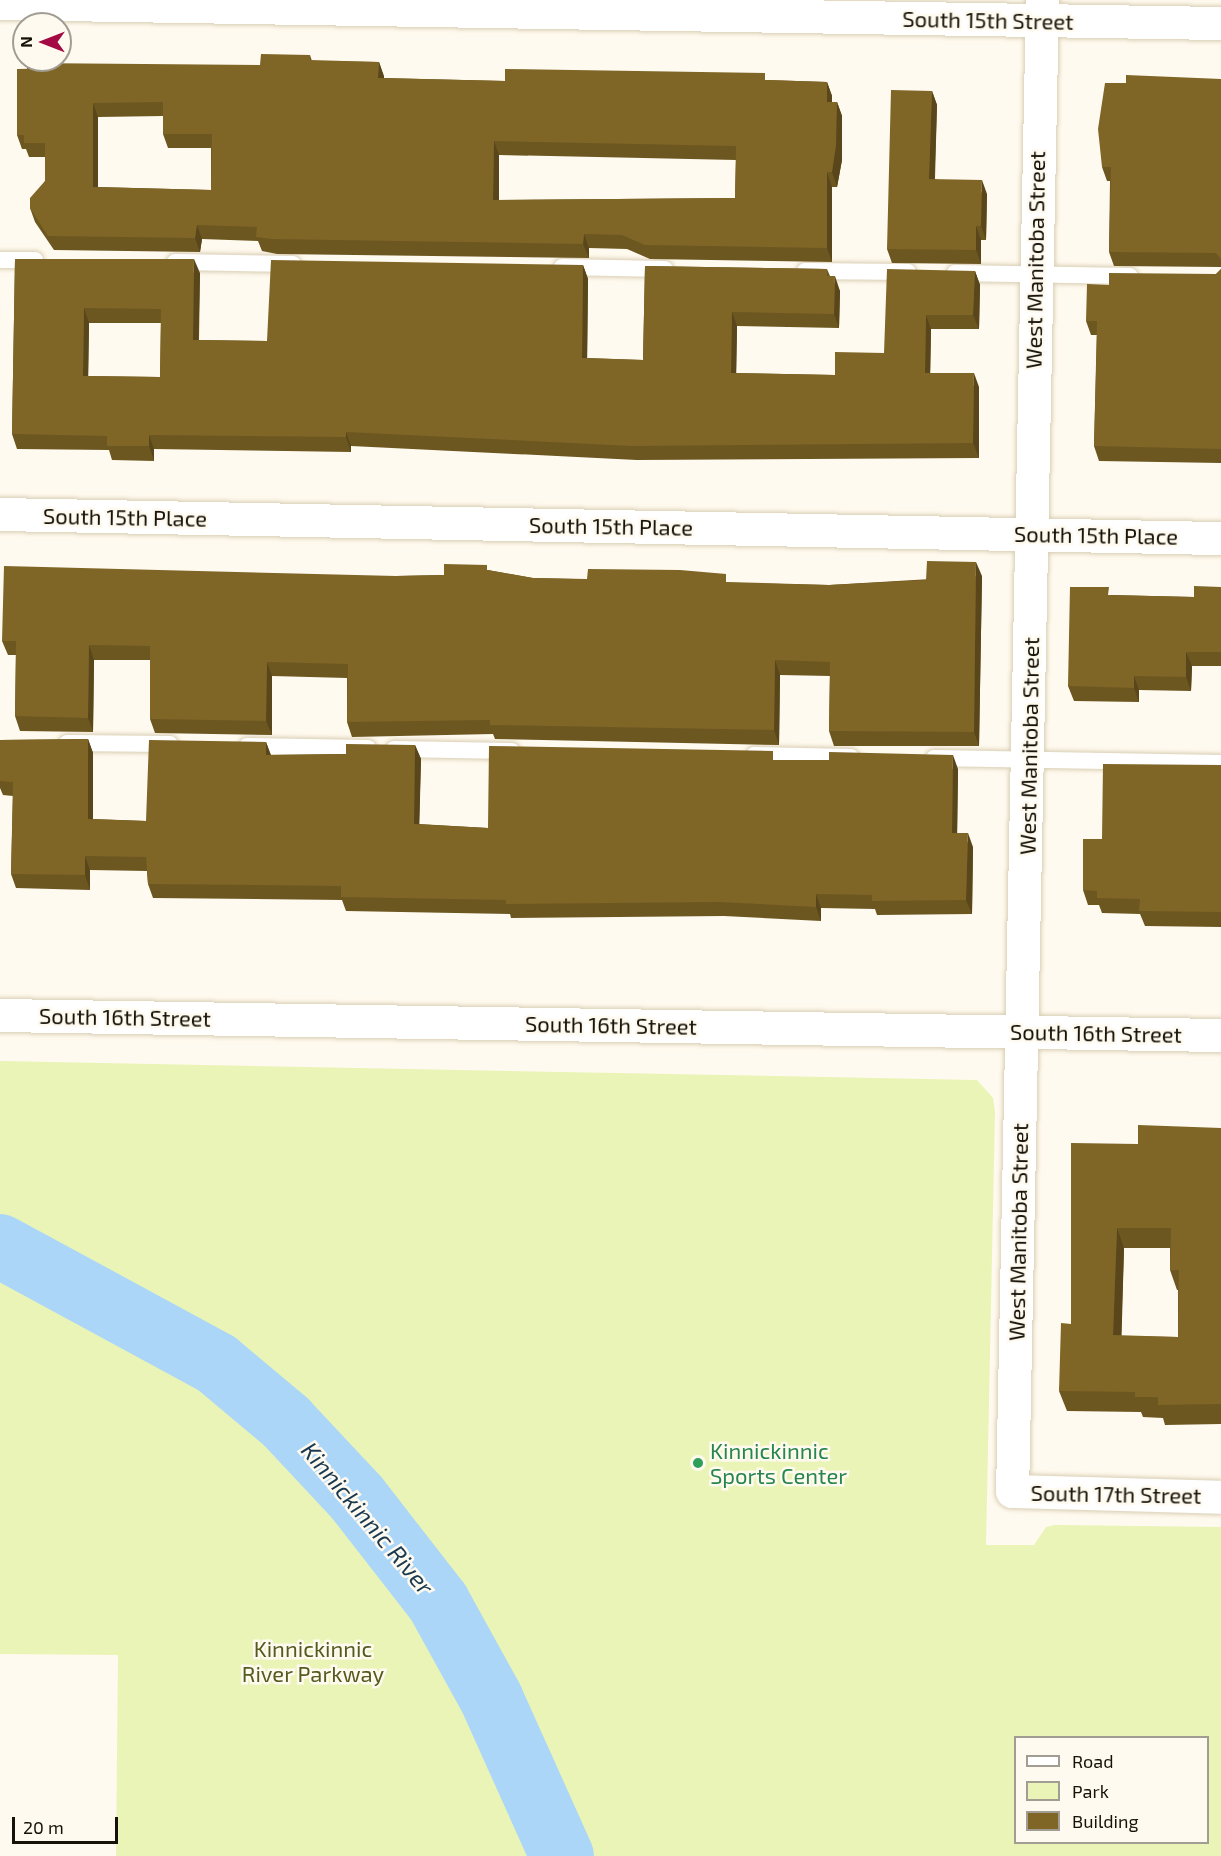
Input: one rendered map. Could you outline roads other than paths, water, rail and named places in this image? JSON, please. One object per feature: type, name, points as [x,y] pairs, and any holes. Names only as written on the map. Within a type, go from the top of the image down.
[{"type":"street","name":"South 15th Street","points":[[0,3],[1041,10],[1221,23]]},
{"type":"street","name":"West Manitoba Street","points":[[1012,1491],[1029,760],[1041,10]]},
{"type":"street","name":"South 15th Place","points":[[0,514],[1221,538]]},
{"type":"street","name":"South 16th Street","points":[[0,1015],[1221,1035]]},
{"type":"street","name":"South 17th Street","points":[[1012,1491],[1221,1497]]},
{"type":"lane","points":[[0,260],[53,261]]},
{"type":"lane","points":[[161,262],[316,264]]},
{"type":"lane","points":[[544,267],[687,269]]},
{"type":"lane","points":[[783,270],[1152,276]]},
{"type":"lane","points":[[48,742],[190,745]]},
{"type":"lane","points":[[226,746],[536,751]]},
{"type":"lane","points":[[738,755],[869,757]]},
{"type":"lane","points":[[917,758],[1221,763]]},
{"type":"waterway","name":"Kinnickinnic River","points":[[0,1246],[217,1364],[286,1422],[357,1498],[438,1602],[491,1698],[562,1856]]},
{"type":"place","name":"Kinnickinnic Sports Center","points":[[698,1463]]},
{"type":"park label","name":"Kinnickinnic River Parkway","points":[[313,1661]]}]
